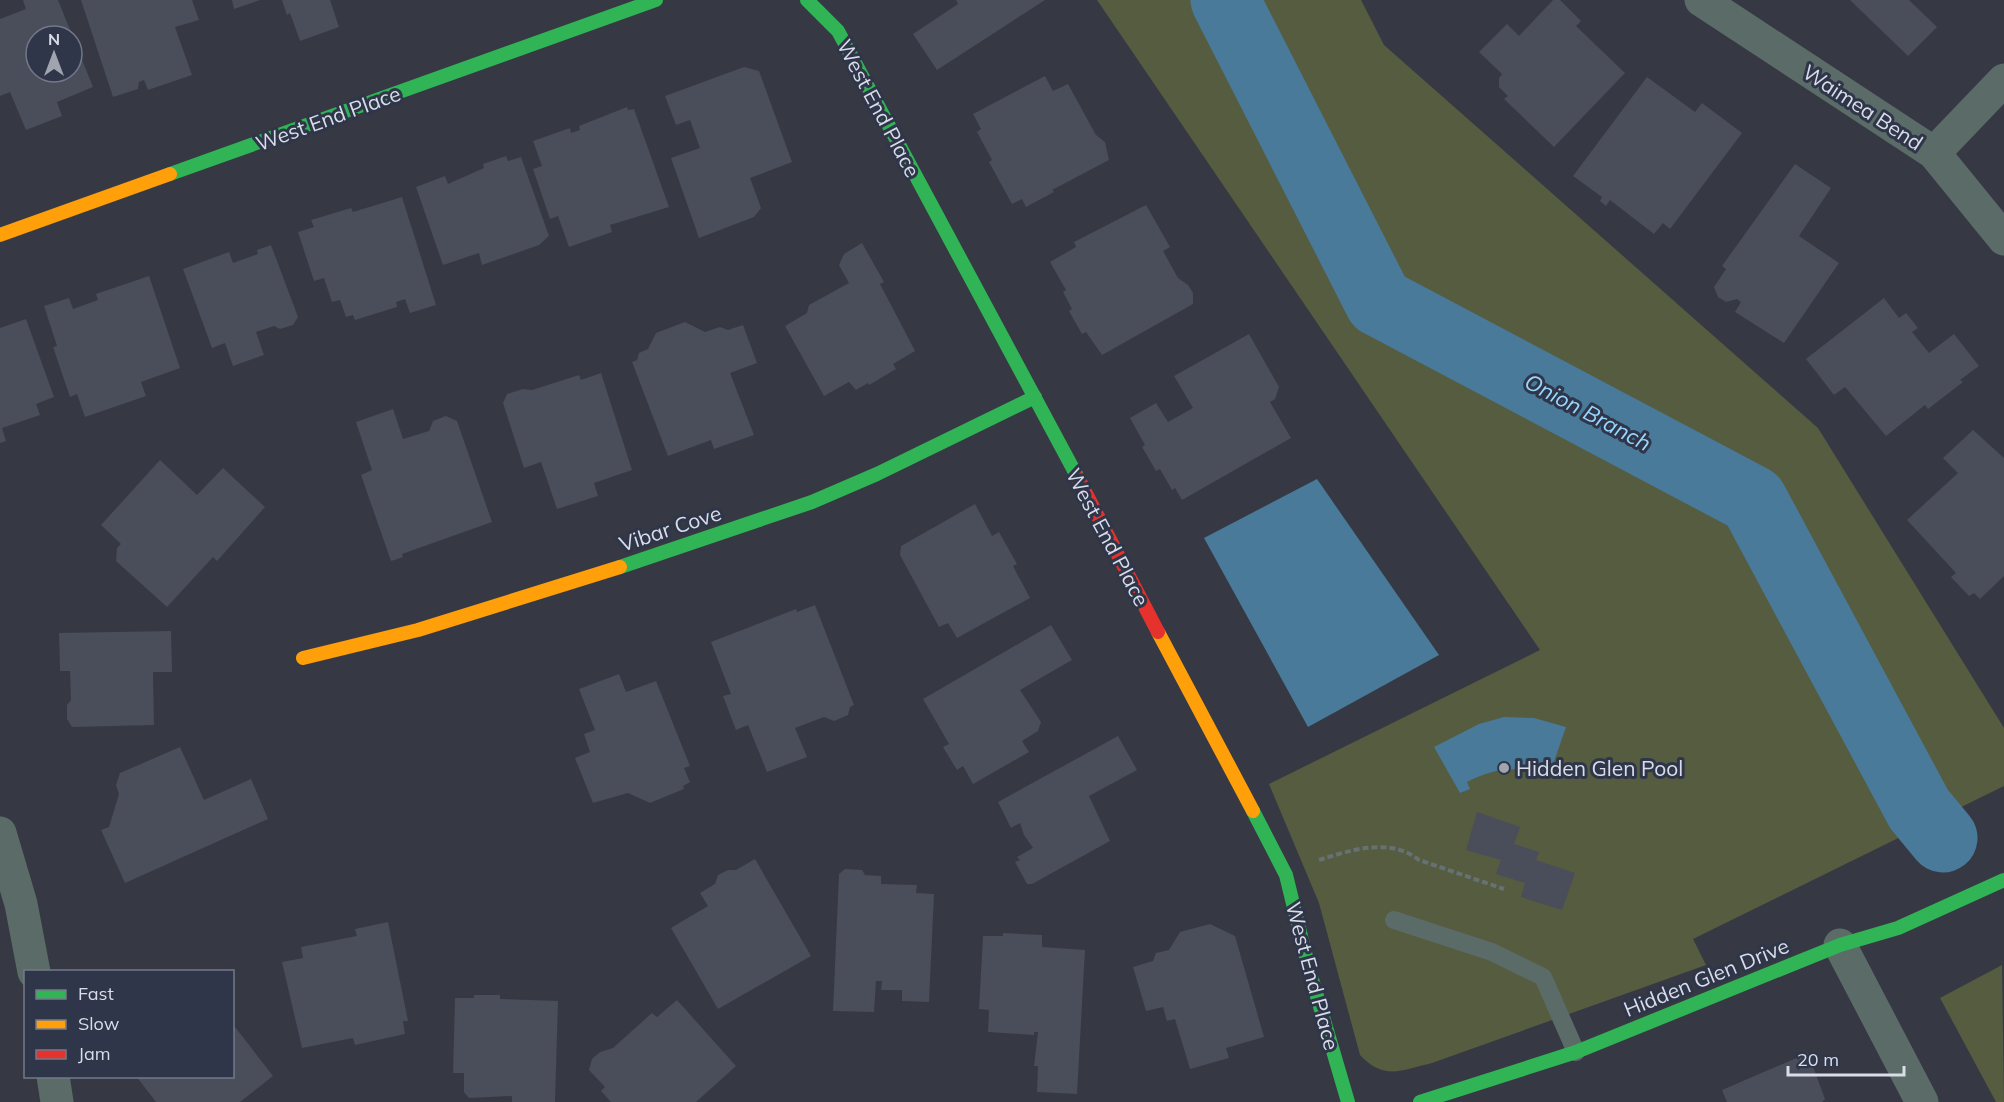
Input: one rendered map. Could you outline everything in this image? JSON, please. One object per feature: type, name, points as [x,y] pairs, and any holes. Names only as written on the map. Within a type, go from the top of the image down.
[{"type":"street","name":"West End Place","points":[[0,235],[657,0]]},
{"type":"street","name":"West End Place","points":[[807,0],[838,31],[1035,397],[1286,875],[1308,969],[1348,1102]]},
{"type":"street","name":"Waimea Bend","points":[[1701,0],[1934,153],[2004,239]]},
{"type":"street","points":[[1934,153],[2004,80]]},
{"type":"street","name":"Vibar Cove","points":[[303,658],[430,626],[679,549],[789,510],[878,474],[1035,397]]},
{"type":"street","points":[[0,833],[21,904],[34,970]]},
{"type":"street","name":"Hidden Glen Drive","points":[[1420,1102],[1576,1052],[1840,945],[1898,927],[2004,880]]},
{"type":"street","points":[[1840,945],[1922,1102]]},
{"type":"street","points":[[53,1078],[57,1102]]},
{"type":"lane","points":[[1394,921],[1492,952],[1543,977],[1576,1052]]},
{"type":"path","points":[[1313,862],[1354,849],[1388,847],[1409,852],[1419,860],[1504,888]]},
{"type":"green space","points":[[1097,0],[1361,0],[1384,45],[1818,428],[2004,728],[2004,786],[1693,939],[1706,965],[1432,1063],[1402,1070],[1385,1071],[1369,1063],[1360,1055],[1319,903],[1269,784],[1540,650]]},
{"type":"green space","points":[[2002,965],[2004,1102],[1996,1102],[1940,998]]},
{"type":"water","points":[[1317,479],[1439,655],[1308,727],[1204,538]]},
{"type":"water","points":[[1504,717],[1534,718],[1566,727],[1549,776],[1528,770],[1497,771],[1467,782],[1470,789],[1460,793],[1434,747],[1479,724]]},
{"type":"building","points":[[23,0],[58,0],[68,24],[24,24],[24,84],[84,84],[84,65],[93,87],[57,102],[62,116],[26,130],[10,92],[0,96],[0,19],[26,9]]},
{"type":"building","points":[[81,0],[192,0],[199,20],[175,27],[192,75],[148,90],[144,80],[139,82],[138,89],[113,97]]},
{"type":"building","points":[[232,0],[260,0],[234,9]]},
{"type":"building","points":[[282,0],[330,0],[339,27],[300,41],[290,13],[287,15]]},
{"type":"building","points":[[956,0],[1045,0],[937,70],[913,34],[958,4]]},
{"type":"building","points":[[1553,0],[1560,0],[1581,21],[1576,26],[1625,73],[1554,147],[1504,99],[1508,96],[1499,87],[1499,78],[1502,74],[1479,52],[1507,24],[1519,36]]},
{"type":"building","points":[[1850,0],[1909,0],[1937,27],[1908,56]]},
{"type":"building","points":[[744,67],[759,71],[792,162],[750,178],[761,208],[754,217],[699,238],[671,158],[700,148],[690,120],[676,125],[665,96]]},
{"type":"building","points":[[1045,76],[1053,91],[1068,84],[1096,135],[1105,142],[1109,160],[1052,190],[1054,192],[1026,207],[1022,199],[1012,204],[989,162],[992,160],[977,132],[981,129],[973,114]]},
{"type":"building","points":[[1647,77],[1695,112],[1702,103],[1742,133],[1670,229],[1663,223],[1654,234],[1610,200],[1606,206],[1600,201],[1602,197],[1573,176]]},
{"type":"building","points":[[627,107],[628,110],[634,109],[669,207],[610,225],[612,232],[569,247],[558,216],[550,219],[533,169],[542,166],[533,141],[570,128],[571,133],[580,130],[579,126]]},
{"type":"building","points":[[506,156],[508,161],[521,157],[549,236],[539,245],[482,265],[479,253],[443,265],[416,187],[445,176],[448,184],[484,168],[483,164]]},
{"type":"building","points":[[1795,164],[1831,188],[1799,236],[1839,263],[1784,343],[1735,312],[1741,302],[1737,299],[1726,302],[1718,297],[1714,287],[1726,269],[1722,266]]},
{"type":"building","points":[[402,197],[436,305],[410,313],[405,299],[396,302],[397,307],[355,320],[353,315],[346,317],[340,300],[332,302],[324,278],[314,281],[298,232],[314,227],[311,220],[351,208],[353,212]]},
{"type":"building","points":[[1146,205],[1170,247],[1163,251],[1178,278],[1188,285],[1193,293],[1193,304],[1102,355],[1086,332],[1082,334],[1069,311],[1072,309],[1063,292],[1066,290],[1050,262],[1076,247],[1074,242]]},
{"type":"building","points":[[862,243],[884,282],[880,284],[915,351],[893,364],[896,369],[869,385],[868,383],[856,390],[849,382],[824,396],[785,326],[807,313],[809,305],[849,283],[839,265],[844,254]]},
{"type":"building","points":[[271,245],[298,317],[293,325],[280,329],[274,326],[256,332],[264,355],[233,366],[225,343],[212,348],[183,269],[229,252],[233,263],[258,254],[257,250]]},
{"type":"building","points":[[149,276],[180,368],[141,382],[146,396],[85,417],[77,394],[70,397],[53,347],[57,346],[44,306],[69,298],[73,309],[98,300],[96,294]]},
{"type":"building","points":[[1884,298],[1899,318],[1906,313],[1918,328],[1912,332],[1929,353],[1954,334],[1979,366],[1960,380],[1963,382],[1928,409],[1925,405],[1886,436],[1845,387],[1834,395],[1806,359]]},
{"type":"building","points":[[26,319],[54,397],[36,404],[40,415],[2,428],[6,441],[0,443],[0,328]]},
{"type":"building","points":[[685,322],[705,332],[720,327],[728,330],[743,325],[757,363],[730,373],[754,435],[714,449],[711,440],[668,456],[632,362],[637,360],[639,353],[648,349],[656,333]]},
{"type":"building","points":[[1249,334],[1279,387],[1275,399],[1270,402],[1291,438],[1182,500],[1175,488],[1172,490],[1160,469],[1156,471],[1142,447],[1145,445],[1130,418],[1156,403],[1168,422],[1193,408],[1174,376]]},
{"type":"building","points":[[601,373],[632,470],[594,483],[598,496],[557,509],[541,462],[524,468],[503,403],[507,394],[523,389],[532,390],[579,375],[581,380]]},
{"type":"building","points":[[393,409],[403,439],[429,431],[433,421],[446,416],[457,421],[492,522],[402,554],[403,557],[391,561],[361,475],[372,470],[356,422]]},
{"type":"building","points":[[1973,430],[2004,458],[2004,576],[1980,599],[1974,593],[1969,596],[1951,577],[1956,573],[1907,520],[1958,473],[1943,458]]},
{"type":"building","points":[[160,460],[197,495],[223,468],[265,507],[217,561],[213,557],[167,607],[116,561],[117,548],[121,544],[101,525]]},
{"type":"building","points":[[975,504],[992,536],[999,532],[1017,564],[1013,566],[1030,598],[957,638],[948,623],[939,627],[900,555],[901,546]]},
{"type":"building","points":[[815,605],[854,705],[850,707],[848,715],[834,721],[824,717],[795,728],[807,757],[767,772],[748,725],[736,730],[723,696],[731,694],[711,642],[796,609],[797,612]]},
{"type":"building","points":[[1051,625],[1072,660],[1020,690],[1041,722],[1038,731],[1022,741],[1029,752],[973,784],[963,766],[957,770],[943,747],[949,744],[923,699]]},
{"type":"building","points":[[171,631],[172,672],[153,672],[154,725],[72,727],[67,719],[67,705],[71,700],[70,671],[60,671],[59,633]]},
{"type":"building","points":[[619,674],[626,692],[656,681],[690,766],[684,768],[690,782],[683,786],[684,789],[650,803],[628,793],[593,803],[575,758],[590,752],[584,734],[595,730],[579,689]]},
{"type":"building","points":[[1118,736],[1137,770],[1089,796],[1110,841],[1032,884],[1027,884],[1015,862],[1020,860],[1017,857],[1033,848],[1024,835],[1020,823],[1011,828],[998,802]]},
{"type":"building","points":[[180,747],[204,800],[251,779],[268,819],[125,883],[101,830],[109,827],[119,794],[116,785],[120,773]]},
{"type":"building","points":[[1477,812],[1520,827],[1514,844],[1539,852],[1536,860],[1575,873],[1562,910],[1521,897],[1525,883],[1496,874],[1501,860],[1466,850]]},
{"type":"building","points":[[755,859],[811,956],[718,1009],[671,928],[708,906],[700,893],[715,884],[718,875],[728,870],[736,870]]},
{"type":"building","points":[[845,869],[862,870],[865,875],[881,876],[881,884],[917,885],[916,893],[934,894],[929,1002],[902,1001],[902,990],[881,990],[882,981],[876,981],[874,1012],[833,1011],[839,874]]},
{"type":"building","points":[[388,922],[408,1021],[403,1021],[405,1034],[355,1045],[353,1038],[302,1048],[282,962],[303,958],[301,947],[357,936],[355,929]]},
{"type":"building","points":[[1210,924],[1235,936],[1264,1037],[1226,1048],[1229,1058],[1190,1069],[1175,1019],[1167,1021],[1163,1007],[1146,1011],[1133,967],[1153,961],[1156,953],[1169,950],[1180,932]]},
{"type":"building","points":[[1003,933],[1042,935],[1042,947],[1085,950],[1077,1094],[1037,1092],[1038,1066],[1034,1066],[1038,1032],[1034,1032],[1034,1035],[988,1032],[989,1010],[979,1009],[983,936],[1003,936]]},
{"type":"building","points":[[474,995],[500,995],[500,999],[558,1001],[555,1102],[512,1102],[512,1096],[469,1098],[464,1092],[464,1073],[453,1073],[455,998],[474,998]]},
{"type":"building","points":[[677,1000],[736,1066],[696,1102],[611,1102],[601,1091],[605,1087],[589,1070],[592,1059],[600,1052],[613,1048],[652,1013],[657,1017]]},
{"type":"building","points":[[234,1026],[273,1076],[240,1102],[156,1102],[138,1078],[234,1078]]},
{"type":"building","points":[[1808,1053],[1825,1099],[1822,1102],[1727,1102],[1722,1090]]},
{"type":"waterway","name":"Onion Branch","points":[[1225,0],[1379,302],[1753,500],[1919,809],[1943,838]]},
{"type":"traffic: fast","points":[[170,174],[656,0]]},
{"type":"traffic: fast","points":[[807,0],[838,31],[1078,478]]},
{"type":"traffic: fast","points":[[620,567],[812,502],[877,474],[1035,397]]},
{"type":"traffic: fast","points":[[1253,811],[1286,875],[1309,969],[1348,1102]]},
{"type":"traffic: fast","points":[[1420,1102],[1576,1052],[1840,945],[1898,928],[2004,880]]},
{"type":"traffic: slow","points":[[0,235],[170,174]]},
{"type":"traffic: slow","points":[[303,658],[418,630],[620,567]]},
{"type":"traffic: slow","points":[[1158,632],[1253,811]]},
{"type":"traffic: jam","points":[[1078,478],[1158,632]]},
{"type":"place","name":"Hidden Glen Pool","points":[[1504,768]]}]
